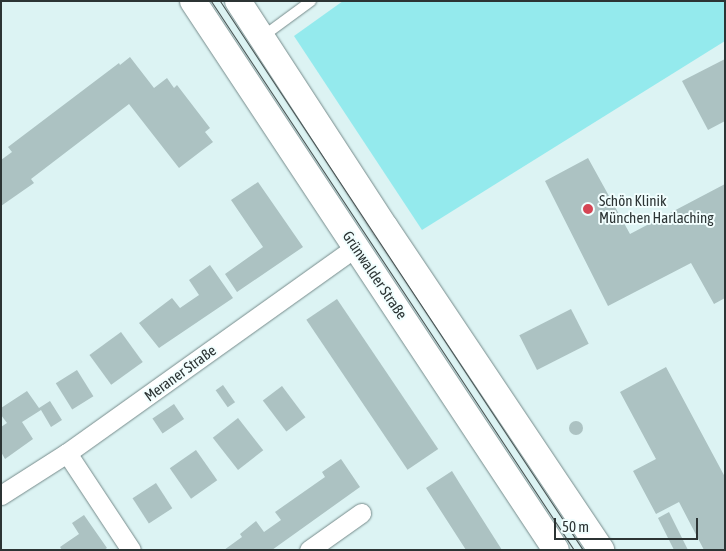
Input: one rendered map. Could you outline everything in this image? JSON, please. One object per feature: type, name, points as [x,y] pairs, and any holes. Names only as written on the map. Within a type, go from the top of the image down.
[{"type":"main road","name":"Grünwalder Straße","points":[[193,1],[556,550]]},
{"type":"main road","points":[[238,1],[385,227],[601,550]]},
{"type":"street","name":"Meraner Straße","points":[[1,495],[67,453],[356,247]]},
{"type":"street","points":[[67,453],[131,550]]},
{"type":"street","points":[[309,550],[361,513]]},
{"type":"lane","points":[[262,37],[311,1]]},
{"type":"shaded area","points":[[343,1],[725,1],[725,41],[422,230],[294,36]]},
{"type":"building","points":[[130,57],[154,88],[167,78],[174,88],[177,85],[210,128],[205,132],[213,142],[179,168],[129,104],[31,179],[34,183],[1,206],[1,160],[12,152],[8,147],[119,63],[120,65]]},
{"type":"building","points":[[725,59],[725,121],[708,130],[682,81]]},
{"type":"building","name":"Schön Klinik München Harlaching","points":[[588,158],[630,234],[725,184],[725,298],[714,304],[691,263],[608,306],[545,181]]},
{"type":"building","points":[[258,182],[303,247],[237,292],[225,274],[263,247],[231,200]]},
{"type":"building","points":[[210,265],[233,298],[159,348],[139,323],[172,298],[180,308],[199,295],[189,280]]},
{"type":"building","points":[[337,299],[438,449],[408,470],[306,320]]},
{"type":"building","points":[[571,309],[589,344],[537,370],[519,335]]},
{"type":"building","points":[[121,332],[143,362],[111,385],[89,355]]},
{"type":"building","points":[[666,367],[725,477],[725,550],[704,550],[679,502],[656,514],[633,471],[656,459],[620,392]]},
{"type":"building","points":[[77,370],[93,396],[72,410],[56,383]]},
{"type":"building","points":[[223,385],[235,402],[228,407],[216,390]]},
{"type":"building","points":[[282,386],[305,417],[286,432],[263,400]]},
{"type":"building","points":[[27,391],[39,408],[50,401],[62,420],[51,427],[41,410],[22,422],[33,439],[5,459],[1,452],[1,427],[7,423],[1,415],[1,408]]},
{"type":"building","points":[[174,404],[184,419],[163,433],[152,419]]},
{"type":"building","points":[[238,418],[263,450],[238,470],[213,438]]},
{"type":"building","points":[[576,421],[581,423],[583,428],[581,433],[576,435],[571,433],[569,428],[571,423]]},
{"type":"building","points":[[196,450],[217,480],[191,499],[170,468]]},
{"type":"building","points":[[341,459],[360,487],[272,550],[224,550],[242,537],[240,534],[256,521],[264,532],[281,520],[275,512],[325,477],[322,472]]},
{"type":"building","points":[[452,471],[502,550],[466,550],[426,488]]},
{"type":"building","points":[[156,483],[172,508],[149,523],[133,498]]},
{"type":"building","points":[[669,512],[688,550],[674,550],[658,518]]},
{"type":"building","points":[[84,515],[107,548],[104,550],[62,550],[60,547],[79,534],[72,523]]},
{"type":"tram line","points":[[211,1],[574,550]]},
{"type":"tram line","points":[[220,1],[583,550]]},
{"type":"place","name":"Schön Klinik München Harlaching","points":[[588,209]]}]
